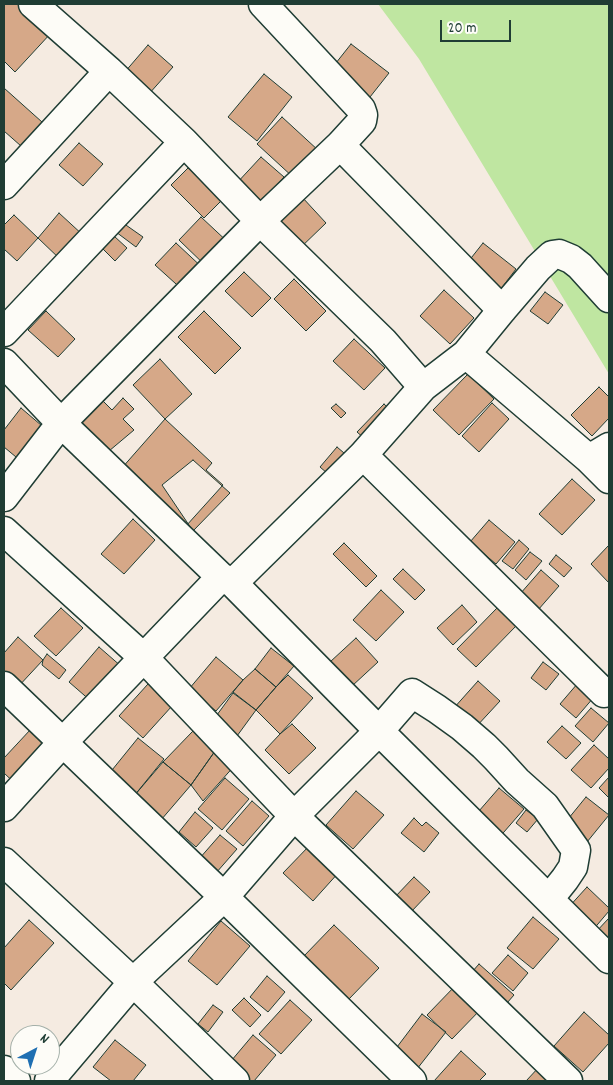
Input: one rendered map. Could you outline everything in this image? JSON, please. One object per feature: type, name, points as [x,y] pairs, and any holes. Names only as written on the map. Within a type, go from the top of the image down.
[{"type":"street","points":[[34,4],[184,142],[260,221],[383,341],[423,387]]},
{"type":"street","points":[[4,497],[61,423],[260,221],[340,145],[362,121],[361,109],[263,4]]},
{"type":"street","points":[[4,185],[109,71]]},
{"type":"street","points":[[4,332],[184,142]]},
{"type":"street","points":[[340,145],[502,310]]},
{"type":"street","points":[[4,807],[143,657],[363,455],[423,387],[466,354],[538,268],[552,255],[558,254],[580,266],[609,298]]},
{"type":"street","points":[[466,354],[599,453],[609,479]]},
{"type":"street","points":[[4,363],[61,423],[227,580],[609,959]]},
{"type":"street","points":[[363,455],[604,693]]},
{"type":"street","points":[[4,531],[143,657],[294,816],[568,1081]]},
{"type":"street","points":[[4,686],[412,1081]]},
{"type":"street","points":[[48,1081],[133,982],[224,897],[294,816],[379,731],[412,693],[462,727],[496,758],[517,781],[545,806],[576,850],[573,867],[549,899]]},
{"type":"street","points":[[4,862],[133,982],[234,1081]]},
{"type":"street","points":[[4,1070],[16,1081]]},
{"type":"green space","points":[[378,4],[609,4],[609,374],[419,59]]},
{"type":"building","points":[[4,4],[19,4],[51,33],[15,72],[4,61]]},
{"type":"building","points":[[351,44],[389,73],[370,97],[332,68]]},
{"type":"building","points":[[148,45],[173,67],[148,95],[124,73]]},
{"type":"building","points":[[264,74],[292,97],[257,141],[228,117]]},
{"type":"building","points":[[4,88],[42,122],[21,146],[4,131]]},
{"type":"building","points":[[282,117],[319,151],[294,178],[257,144]]},
{"type":"building","points":[[79,143],[103,164],[83,186],[59,165]]},
{"type":"building","points":[[261,157],[284,177],[258,206],[235,185]]},
{"type":"building","points":[[188,168],[221,201],[204,218],[171,185]]},
{"type":"building","points":[[302,197],[326,223],[297,251],[273,225]]},
{"type":"building","points":[[59,213],[84,236],[62,261],[38,238]]},
{"type":"building","points":[[14,215],[38,238],[17,261],[4,249],[4,225]]},
{"type":"building","points":[[201,217],[231,245],[209,269],[179,240]]},
{"type":"building","points":[[123,223],[143,237],[136,247],[116,232]]},
{"type":"building","points":[[114,236],[127,248],[115,261],[102,248]]},
{"type":"building","points":[[176,243],[206,271],[186,293],[155,265]]},
{"type":"building","points":[[483,243],[516,269],[497,294],[464,267]]},
{"type":"building","points":[[244,272],[271,298],[252,317],[225,291]]},
{"type":"building","points":[[294,279],[326,311],[306,331],[274,299]]},
{"type":"building","points":[[444,290],[474,318],[450,344],[420,316]]},
{"type":"building","points":[[545,292],[563,305],[548,324],[530,311]]},
{"type":"building","points":[[46,311],[75,339],[58,357],[28,330]]},
{"type":"building","points":[[204,311],[241,348],[215,374],[178,337]]},
{"type":"building","points":[[354,339],[385,368],[364,390],[333,361]]},
{"type":"building","points":[[160,359],[192,394],[165,419],[133,385]]},
{"type":"building","points":[[468,374],[494,399],[459,435],[433,410]]},
{"type":"building","points":[[599,387],[609,397],[609,418],[592,436],[571,415]]},
{"type":"building","points":[[123,398],[134,409],[123,419],[134,430],[109,451],[78,422],[101,399],[112,410]]},
{"type":"building","points":[[492,403],[509,419],[479,452],[462,436]]},
{"type":"building","points":[[336,404],[346,413],[341,418],[331,408]]},
{"type":"building","points":[[384,404],[398,417],[372,445],[357,432]]},
{"type":"building","points":[[21,408],[48,431],[22,462],[4,447],[4,430]]},
{"type":"building","points":[[165,419],[212,463],[206,470],[223,485],[186,526],[121,469]]},
{"type":"building","points":[[337,447],[351,459],[334,479],[320,467]]},
{"type":"building","points":[[193,460],[230,493],[193,531],[162,485]]},
{"type":"building","points":[[572,479],[595,500],[562,535],[539,514]]},
{"type":"building","points":[[133,519],[155,540],[124,574],[101,554]]},
{"type":"building","points":[[489,520],[515,542],[496,564],[470,542]]},
{"type":"building","points":[[519,540],[529,549],[513,569],[502,561]]},
{"type":"building","points":[[344,543],[377,576],[366,587],[333,554]]},
{"type":"building","points":[[609,545],[609,583],[591,564]]},
{"type":"building","points":[[530,552],[542,561],[526,580],[515,570]]},
{"type":"building","points":[[556,555],[572,568],[564,577],[549,564]]},
{"type":"building","points":[[403,569],[425,590],[415,600],[393,579]]},
{"type":"building","points":[[541,570],[559,586],[538,610],[520,594]]},
{"type":"building","points":[[381,590],[404,612],[376,641],[353,620]]},
{"type":"building","points":[[462,605],[477,622],[453,645],[437,628]]},
{"type":"building","points":[[498,607],[517,625],[476,667],[457,649]]},
{"type":"building","points":[[61,608],[83,628],[56,656],[34,636]]},
{"type":"building","points":[[18,637],[43,660],[17,688],[4,676],[4,653]]},
{"type":"building","points":[[356,638],[378,662],[352,686],[330,662]]},
{"type":"building","points":[[99,647],[122,667],[92,702],[69,682]]},
{"type":"building","points":[[271,648],[294,666],[276,687],[255,669]]},
{"type":"building","points":[[47,654],[66,670],[59,679],[42,665]]},
{"type":"building","points":[[216,657],[243,680],[216,711],[189,689]]},
{"type":"building","points":[[543,662],[559,674],[546,690],[531,678]]},
{"type":"building","points":[[255,669],[276,687],[256,710],[233,692]]},
{"type":"building","points":[[288,675],[313,698],[280,734],[256,710]]},
{"type":"building","points":[[478,681],[500,701],[475,728],[453,709]]},
{"type":"building","points":[[578,683],[594,697],[576,718],[560,704]]},
{"type":"building","points":[[148,684],[172,706],[143,738],[119,716]]},
{"type":"building","points":[[233,693],[256,710],[237,736],[214,719]]},
{"type":"building","points":[[591,708],[609,723],[593,742],[575,726]]},
{"type":"building","points":[[292,724],[316,748],[289,774],[265,750]]},
{"type":"building","points":[[562,726],[581,743],[566,759],[547,742]]},
{"type":"building","points":[[31,729],[54,751],[20,788],[4,773],[4,758]]},
{"type":"building","points":[[193,731],[215,751],[191,785],[163,762]]},
{"type":"building","points":[[138,738],[164,759],[134,796],[108,775]]},
{"type":"building","points":[[594,745],[609,759],[609,768],[591,788],[571,770]]},
{"type":"building","points":[[218,747],[236,764],[203,801],[191,785]]},
{"type":"building","points":[[163,762],[191,785],[161,820],[134,796]]},
{"type":"building","points":[[609,777],[609,798],[599,788]]},
{"type":"building","points":[[225,778],[249,799],[222,830],[198,809]]},
{"type":"building","points":[[499,788],[524,809],[497,840],[472,819]]},
{"type":"building","points":[[356,791],[384,815],[353,849],[326,825]]},
{"type":"building","points":[[586,797],[609,815],[587,842],[564,824]]},
{"type":"building","points":[[252,801],[269,816],[243,846],[226,831]]},
{"type":"building","points":[[526,810],[538,819],[527,832],[516,823]]},
{"type":"building","points":[[195,812],[213,828],[196,847],[179,832]]},
{"type":"building","points":[[414,818],[422,826],[426,822],[439,833],[424,852],[401,833]]},
{"type":"building","points":[[220,835],[237,849],[216,873],[199,859]]},
{"type":"building","points":[[311,844],[340,871],[313,901],[283,873]]},
{"type":"building","points":[[414,877],[430,892],[410,913],[394,898]]},
{"type":"building","points":[[587,887],[609,908],[609,911],[592,931],[567,909]]},
{"type":"building","points":[[533,917],[559,939],[533,969],[507,948]]},
{"type":"building","points":[[609,918],[609,947],[595,933]]},
{"type":"building","points":[[29,920],[54,943],[11,990],[4,983],[4,948]]},
{"type":"building","points":[[221,921],[250,946],[217,985],[188,961]]},
{"type":"building","points":[[334,925],[379,968],[348,1000],[303,957]]},
{"type":"building","points":[[508,955],[528,973],[513,991],[492,973]]},
{"type":"building","points":[[479,964],[514,995],[500,1011],[465,980]]},
{"type":"building","points":[[267,976],[285,992],[268,1012],[250,997]]},
{"type":"building","points":[[458,983],[483,1007],[452,1039],[427,1015]]},
{"type":"building","points":[[244,998],[261,1015],[250,1027],[232,1010]]},
{"type":"building","points":[[290,1000],[312,1020],[281,1054],[259,1034]]},
{"type":"building","points":[[213,1005],[223,1012],[208,1032],[198,1024]]},
{"type":"building","points":[[584,1012],[609,1035],[609,1043],[583,1072],[554,1046]]},
{"type":"building","points":[[422,1014],[446,1032],[417,1069],[394,1051]]},
{"type":"building","points":[[253,1035],[276,1055],[254,1081],[242,1081],[226,1067]]},
{"type":"building","points":[[115,1040],[146,1065],[133,1081],[111,1081],[93,1067]]},
{"type":"building","points":[[461,1051],[486,1074],[479,1081],[434,1081]]},
{"type":"building","points":[[540,1066],[556,1081],[526,1081]]}]
